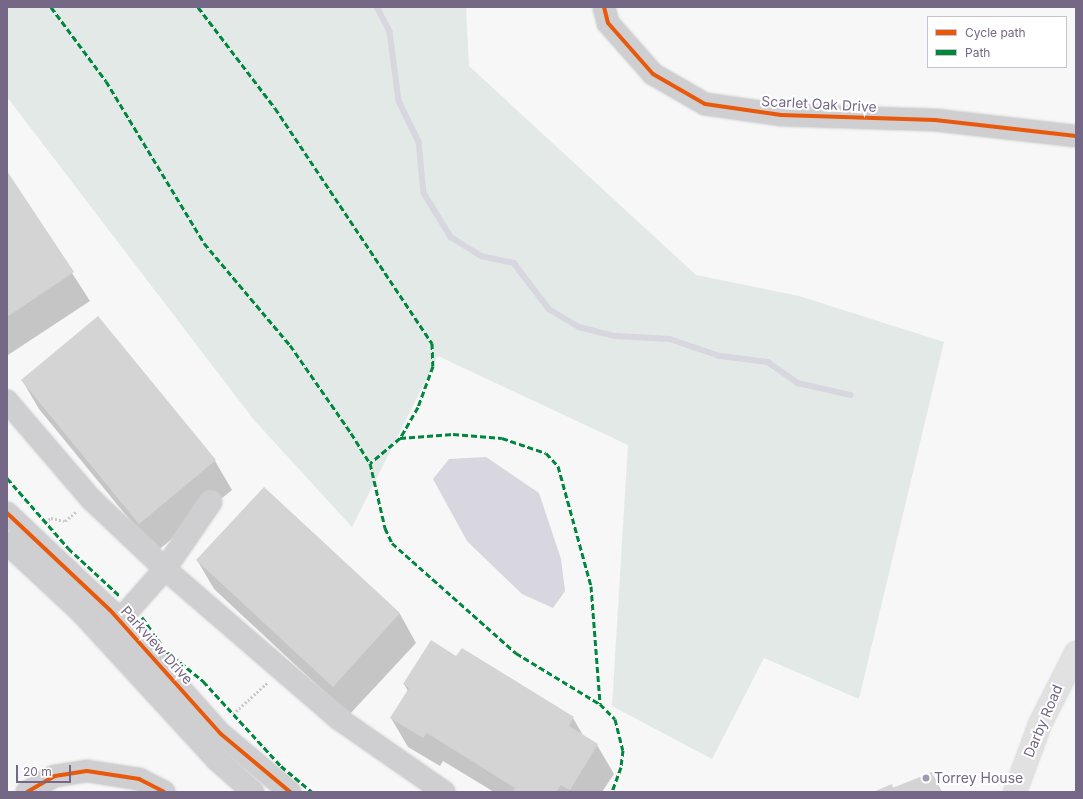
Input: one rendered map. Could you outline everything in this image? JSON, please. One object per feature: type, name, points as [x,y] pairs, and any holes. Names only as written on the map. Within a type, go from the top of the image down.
[{"type":"main road","name":"Darby Road","points":[[1015,792],[1040,724],[1076,654]]},
{"type":"street","name":"Scarlet Oak Drive","points":[[604,7],[608,23],[653,74],[705,104],[781,116],[935,120],[1076,136]]},
{"type":"street","points":[[7,401],[91,499],[165,569],[339,719],[444,792]]},
{"type":"street","points":[[104,637],[120,621],[165,569],[211,502]]},
{"type":"street","name":"Parkview Drive","points":[[7,513],[120,621],[221,734],[290,792]]},
{"type":"street","points":[[7,543],[104,637],[217,760],[253,792]]},
{"type":"street","points":[[27,792],[55,776],[87,771],[139,779],[164,792]]},
{"type":"path","points":[[44,523],[51,518],[65,521],[91,499]]},
{"type":"path","points":[[233,714],[279,668]]},
{"type":"shaded area","points":[[7,7],[466,7],[469,66],[696,275],[799,296],[944,342],[859,699],[764,658],[712,759],[612,706],[628,445],[438,356],[352,527],[254,420],[7,97]]},
{"type":"shaded area","points":[[486,457],[539,493],[561,559],[565,591],[553,608],[522,594],[467,541],[433,479],[449,459]]},
{"type":"building","points":[[7,171],[74,272],[7,317]]},
{"type":"building","points":[[98,316],[216,460],[139,524],[21,380]]},
{"type":"building","points":[[264,487],[400,613],[333,687],[196,560]]},
{"type":"building","points":[[431,640],[456,656],[462,648],[574,717],[569,726],[598,744],[570,790],[561,785],[556,792],[512,792],[515,788],[427,733],[423,738],[390,718],[409,688],[403,684]]},
{"type":"building","name":"Torrey House","points":[[932,772],[941,792],[873,792],[892,784],[893,788]]},
{"type":"waterway","points":[[377,7],[390,31],[399,101],[419,142],[424,193],[451,237],[481,256],[514,263],[549,309],[579,327],[616,336],[670,339],[720,356],[768,362],[798,383],[851,395]]},
{"type":"marked path","points":[[51,7],[106,81],[204,243],[290,345],[351,433],[370,463],[385,528],[392,543],[516,653],[600,704],[615,719],[623,750],[621,767],[612,792]]},
{"type":"marked path","points":[[198,7],[275,108],[432,343],[433,366],[418,407],[400,438],[370,463]]},
{"type":"marked path","points":[[400,438],[453,434],[502,438],[546,453],[558,466],[591,586],[600,704]]},
{"type":"marked path","points":[[7,478],[68,548],[121,597]]},
{"type":"marked path","points":[[142,617],[166,651],[203,681],[281,766],[312,792]]},
{"type":"cycle path","points":[[604,7],[608,23],[653,74],[705,104],[781,115],[935,120],[1076,136]]},
{"type":"cycle path","points":[[7,513],[110,610],[221,734],[290,792]]},
{"type":"cycle path","points":[[27,792],[55,776],[87,771],[139,779],[164,792]]},
{"type":"place","name":"Torrey House","points":[[926,778]]}]
